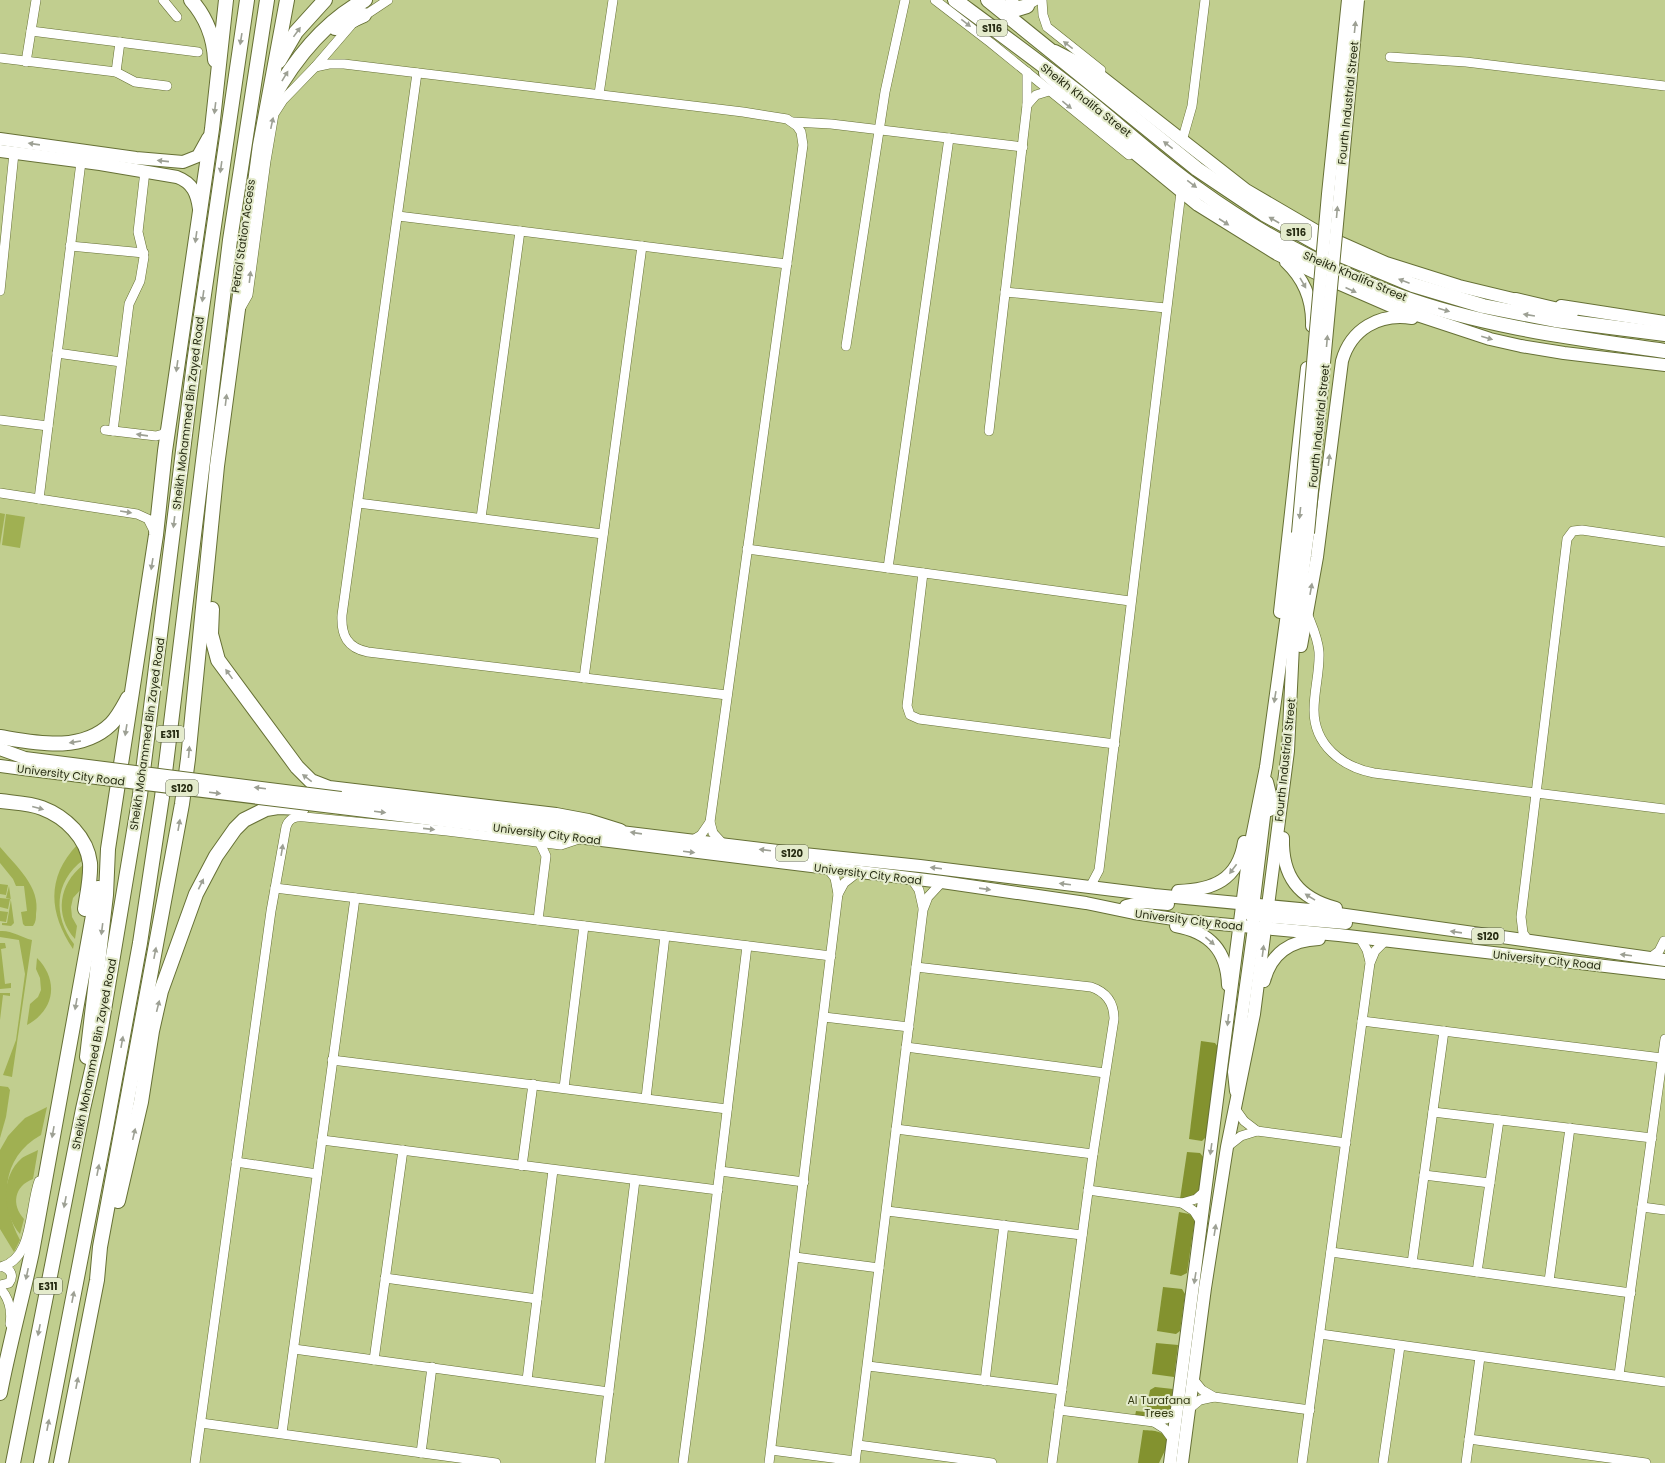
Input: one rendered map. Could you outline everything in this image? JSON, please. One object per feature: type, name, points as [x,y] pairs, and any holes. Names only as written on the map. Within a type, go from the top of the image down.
[{"type":"highway","points":[[191,0],[202,14],[211,34],[218,79]]},
{"type":"highway","points":[[0,1393],[7,1355],[24,1290],[97,892],[108,849],[156,535],[168,428],[212,129],[226,0]]},
{"type":"highway","name":"Sheikh Mohammed Bin Zayed Road","points":[[14,1463],[102,1019],[140,795],[194,363],[247,0]]},
{"type":"highway","name":"Sheikh Mohammed Bin Zayed Road","points":[[41,1463],[106,1128],[142,927],[162,797],[230,240],[267,0]]},
{"type":"highway","points":[[61,1463],[97,1280],[100,1247],[182,804],[188,759],[217,466],[237,312],[253,225],[266,110],[287,0]]},
{"type":"highway","points":[[272,78],[287,46],[296,32],[325,0]]},
{"type":"highway","points":[[266,110],[295,62],[314,40],[346,11],[365,0]]},
{"type":"highway","name":"Sheikh Khalifa Street","points":[[956,0],[1198,190],[1243,220],[1284,244],[1347,275],[1401,297],[1463,315],[1510,326],[1665,351]]},
{"type":"highway","points":[[990,2],[1014,10],[1032,3]]},
{"type":"highway","name":"Sheikh Khalifa Street","points":[[990,2],[1215,181],[1264,214],[1331,251],[1413,285],[1483,306],[1555,320],[1665,334]]},
{"type":"highway","points":[[314,40],[338,26],[364,15]]},
{"type":"highway","points":[[1516,300],[1621,323],[1639,330]]},
{"type":"highway","points":[[1510,326],[1524,336],[1543,341],[1665,360]]},
{"type":"highway","points":[[161,485],[170,457],[179,401],[194,363]]},
{"type":"highway","points":[[223,420],[220,507],[211,625],[212,643],[224,667],[303,775],[315,783],[329,788],[549,814],[588,821],[620,832]]},
{"type":"highway","points":[[0,737],[60,744],[84,741],[100,733],[112,723],[132,691]]},
{"type":"highway","points":[[0,801],[50,811],[66,822],[83,842],[88,855],[90,869],[81,945],[83,966]]},
{"type":"highway","points":[[97,1280],[105,1259],[135,1129],[152,1031],[162,991],[175,957],[188,913],[205,875],[234,829],[254,814],[278,807],[341,803]]},
{"type":"highway","points":[[83,1109],[90,1023],[106,895],[108,849]]},
{"type":"highway","points":[[66,1463],[67,1435]]},
{"type":"main road","name":"Fourth Industrial Street","points":[[1254,918],[1271,885],[1288,751],[1328,194],[1348,0]]},
{"type":"main road","name":"Fourth Industrial Street","points":[[1254,918],[1252,832],[1266,766],[1279,673],[1303,533],[1358,0]]},
{"type":"main road","points":[[1045,46],[1085,65],[1140,106],[1182,141],[1246,190],[1302,223],[1341,243],[1386,263],[1459,286],[1516,300],[1665,322]]},
{"type":"main road","points":[[1029,56],[1065,92],[1177,189],[1238,231],[1277,254],[1376,300],[1438,323],[1521,346],[1589,357],[1665,365]]},
{"type":"main road","points":[[0,139],[136,158],[178,162],[189,161],[202,152],[212,129]]},
{"type":"main road","points":[[0,151],[100,164],[178,177],[186,181],[192,187],[197,196],[199,215]]},
{"type":"main road","points":[[100,164],[109,162],[133,164],[136,162],[136,158]]},
{"type":"main road","points":[[1277,254],[1292,268],[1303,284],[1310,300],[1312,319],[1282,583],[1278,638],[1279,673]]},
{"type":"main road","points":[[1292,682],[1317,557],[1342,361],[1346,348],[1361,329],[1378,319],[1396,317],[1438,323]]},
{"type":"main road","points":[[0,749],[24,764]]},
{"type":"main road","name":"University City Road","points":[[0,755],[24,764]]},
{"type":"main road","name":"University City Road","points":[[0,766],[24,764],[341,803],[620,832],[1154,895],[1217,901],[1254,918]]},
{"type":"main road","points":[[1266,766],[1267,782],[1271,802],[1263,875],[1264,880],[1271,885]]},
{"type":"main road","points":[[1154,895],[1167,892],[1200,890],[1210,887],[1229,875],[1241,856],[1252,803],[1266,766]]},
{"type":"main road","points":[[1237,1095],[1234,1086],[1234,1072],[1254,918],[1267,782]]},
{"type":"main road","name":"University City Road","points":[[341,803],[582,838],[942,882],[1110,908],[1254,918],[1360,938],[1663,974]]},
{"type":"main road","points":[[1280,810],[1283,857],[1286,870],[1300,891],[1322,904],[1374,916],[1386,922]]},
{"type":"main road","points":[[1130,910],[1142,902],[1214,909],[1218,906],[1217,901]]},
{"type":"main road","points":[[1130,910],[1153,921],[1193,930],[1215,945],[1227,970],[1230,1004]]},
{"type":"main road","points":[[1254,918],[1362,925],[1386,922]]},
{"type":"main road","points":[[1170,1463],[1230,1004],[1254,918]]},
{"type":"main road","points":[[1254,918],[1254,1014]]},
{"type":"main road","name":"University City Road","points":[[1386,922],[1665,960]]},
{"type":"main road","points":[[1182,1463],[1227,1147],[1254,1014],[1262,994],[1266,973],[1276,956],[1292,944],[1301,941],[1328,938],[1339,935]]},
{"type":"main road","points":[[1189,1321],[1194,1327],[1191,1359],[1194,1374]]},
{"type":"street","points":[[26,62],[36,0]]},
{"type":"street","points":[[163,0],[177,17]]},
{"type":"street","name":"Petrol Station Access","points":[[253,225],[266,161],[271,124],[277,108],[348,27],[388,0]]},
{"type":"street","points":[[599,94],[613,0]]},
{"type":"street","points":[[934,0],[1027,72],[1152,174],[1177,189],[1166,308],[1099,870],[1090,887]]},
{"type":"street","points":[[1010,0],[1017,5],[1032,3]]},
{"type":"street","points":[[1042,0],[1043,15],[1047,27],[1111,78],[1140,106]]},
{"type":"street","points":[[1182,141],[1192,106],[1205,0]]},
{"type":"street","points":[[846,346],[879,129],[906,2]]},
{"type":"street","points":[[31,31],[198,52]]},
{"type":"street","points":[[116,72],[120,42]]},
{"type":"street","points":[[330,49],[336,58],[344,64]]},
{"type":"street","points":[[1390,57],[1466,62],[1665,86]]},
{"type":"street","points":[[0,58],[116,72],[135,82],[167,86]]},
{"type":"street","points":[[314,67],[329,64],[344,64],[773,116],[793,122],[819,122],[1023,147]]},
{"type":"street","points":[[989,431],[1023,147],[1027,105],[1027,72]]},
{"type":"street","points":[[417,73],[342,624],[346,641],[352,647],[368,652],[727,696]]},
{"type":"street","points":[[1027,105],[1036,95],[1049,91]]},
{"type":"street","points":[[724,845],[715,837],[710,822],[803,139],[801,132],[793,122]]},
{"type":"street","points":[[888,568],[950,138]]},
{"type":"street","points":[[0,291],[3,233],[14,153]]},
{"type":"street","points":[[39,499],[81,162]]},
{"type":"street","points":[[145,172],[138,232],[144,253],[140,281],[129,304],[109,430],[156,436],[163,434],[168,428]]},
{"type":"street","points":[[398,216],[787,264]]},
{"type":"street","points":[[481,518],[520,231]]},
{"type":"street","points":[[70,246],[144,253]]},
{"type":"street","points":[[584,678],[642,246]]},
{"type":"street","points":[[1005,292],[1166,308]]},
{"type":"street","points":[[57,353],[121,362]]},
{"type":"street","points":[[0,420],[48,426]]},
{"type":"street","points":[[0,494],[142,515],[150,521],[156,535]]},
{"type":"street","points":[[358,503],[603,534]]},
{"type":"street","points":[[1529,942],[1523,933],[1521,917],[1535,792],[1567,539],[1573,531],[1582,530],[1665,542]]},
{"type":"street","points":[[748,549],[1130,601]]},
{"type":"street","points":[[923,573],[907,706],[910,715],[919,719],[1114,744]]},
{"type":"street","points":[[1307,612],[1319,649],[1314,710],[1315,721],[1322,740],[1336,756],[1349,765],[1364,771],[1665,809]]},
{"type":"street","points":[[195,1463],[269,918],[286,828],[289,821],[296,817],[424,829],[556,845],[568,845],[582,838]]},
{"type":"street","points":[[691,841],[701,835],[710,822]]},
{"type":"street","points":[[538,920],[546,856],[540,843]]},
{"type":"street","points":[[546,856],[556,845]]},
{"type":"street","points":[[769,1463],[838,894],[835,878],[828,869]]},
{"type":"street","points":[[1099,870],[1106,889]]},
{"type":"street","points":[[838,894],[848,879],[858,872]]},
{"type":"street","points":[[911,878],[919,890],[923,910]]},
{"type":"street","points":[[770,1450],[855,1462],[923,910],[928,897],[942,882]]},
{"type":"street","points":[[275,888],[831,956]]},
{"type":"street","points":[[282,1433],[355,898]]},
{"type":"street","points":[[564,1088],[584,926]]},
{"type":"street","points":[[646,1098],[665,936]]},
{"type":"street","points":[[1650,958],[1659,951],[1665,942],[1665,936]]},
{"type":"street","points":[[1360,938],[1367,950],[1370,963]]},
{"type":"street","points":[[1302,1463],[1370,963],[1376,951],[1385,941]]},
{"type":"street","points":[[683,1463],[747,946]]},
{"type":"street","points":[[916,967],[1096,988],[1106,995],[1113,1009],[1114,1019],[1111,1028],[1093,1154],[1052,1463]]},
{"type":"street","points":[[824,1017],[909,1027]]},
{"type":"street","points":[[1362,1021],[1662,1058]]},
{"type":"street","points":[[1412,1263],[1444,1031]]},
{"type":"street","points":[[1619,1375],[1665,1039]]},
{"type":"street","points":[[906,1047],[1105,1073]]},
{"type":"street","points":[[332,1060],[727,1109]]},
{"type":"street","points":[[522,1166],[533,1084]]},
{"type":"street","points":[[1234,1107],[1244,1121],[1257,1132]]},
{"type":"street","points":[[1433,1112],[1652,1138]]},
{"type":"street","points":[[1477,1272],[1499,1120]]},
{"type":"street","points":[[1549,1282],[1570,1128]]},
{"type":"street","points":[[896,1129],[1093,1154]]},
{"type":"street","points":[[1227,1147],[1241,1136],[1257,1132],[1346,1143]]},
{"type":"street","points":[[322,1140],[718,1190]]},
{"type":"street","points":[[374,1360],[402,1150]]},
{"type":"street","points":[[236,1162],[317,1174]]},
{"type":"street","points":[[2,1267],[17,1258],[22,1251],[38,1185],[48,1164]]},
{"type":"street","points":[[527,1380],[553,1170]]},
{"type":"street","points":[[720,1171],[804,1182]]},
{"type":"street","points":[[1424,1175],[1490,1183]]},
{"type":"street","points":[[600,1463],[635,1180]]},
{"type":"street","points":[[1088,1190],[1182,1203],[1196,1199],[1205,1191]]},
{"type":"street","points":[[1182,1203],[1194,1211],[1202,1222]]},
{"type":"street","points":[[1642,1207],[1665,1210]]},
{"type":"street","points":[[887,1210],[1082,1236]]},
{"type":"street","points":[[985,1381],[1004,1225]]},
{"type":"street","points":[[1331,1252],[1631,1293]]},
{"type":"street","points":[[795,1257],[880,1268]]},
{"type":"street","points":[[0,1285],[6,1285],[12,1277],[10,1271],[2,1267]]},
{"type":"street","points":[[385,1278],[537,1299]]},
{"type":"street","points":[[0,1288],[7,1299],[11,1318],[7,1355]]},
{"type":"street","points":[[1320,1334],[1665,1382]]},
{"type":"street","points":[[1384,1463],[1400,1346]]},
{"type":"street","points":[[294,1348],[609,1392]]},
{"type":"street","points":[[1466,1463],[1480,1357]]},
{"type":"street","points":[[868,1366],[1062,1390]]},
{"type":"street","points":[[421,1453],[432,1368]]},
{"type":"street","points":[[1194,1374],[1202,1390],[1214,1397]]},
{"type":"street","points":[[1189,1408],[1200,1400],[1214,1397],[1310,1410]]},
{"type":"street","points":[[1059,1410],[1154,1422],[1166,1419],[1176,1412]]},
{"type":"street","points":[[1154,1422],[1165,1429],[1173,1440]]},
{"type":"street","points":[[201,1423],[282,1433],[473,1462],[496,1463]]},
{"type":"street","points":[[1469,1439],[1646,1463]]},
{"type":"street","points":[[858,1445],[992,1463]]},
{"type":"green space","points":[[0,513],[5,514],[0,545]]},
{"type":"green space","points":[[6,514],[25,517],[20,548],[2,545]]},
{"type":"green space","points":[[77,845],[83,860],[66,878],[60,900],[62,922],[74,944],[73,949],[59,922],[54,896],[60,870],[67,857]]},
{"type":"green space","points":[[0,847],[20,869],[35,895],[37,904],[36,917],[33,926],[25,926],[23,924],[21,912],[27,911],[24,886],[16,886],[13,879],[0,863]]},
{"type":"green space","points":[[83,865],[82,888],[73,898],[71,907],[72,917],[77,926],[75,939],[68,930],[64,920],[62,900],[64,890],[69,881]]},
{"type":"green space","points":[[0,884],[8,885],[6,895],[0,894]]},
{"type":"green space","points":[[9,886],[11,899],[6,898]]},
{"type":"green space","points":[[0,898],[10,899],[8,909],[0,907]]},
{"type":"green space","points":[[11,900],[14,923],[11,926],[2,925],[2,923],[7,923]]},
{"type":"green space","points":[[0,911],[8,912],[6,922],[0,921]]},
{"type":"green space","points":[[0,931],[12,933],[32,940],[12,1077],[3,1075],[16,1040],[25,974],[19,940],[0,937]]},
{"type":"green space","points":[[0,943],[5,943],[6,948],[1,949],[5,984],[11,983],[11,988],[0,989]]},
{"type":"green space","points":[[37,958],[49,976],[51,994],[43,1011],[36,1019],[27,1025],[30,1004],[38,997],[41,990],[40,978],[36,969]]},
{"type":"green space","points":[[0,993],[10,993],[10,996],[3,995],[0,1020]]},
{"type":"green space","points":[[1201,1041],[1215,1043],[1218,1047],[1207,1136],[1202,1141],[1189,1139]]},
{"type":"green space","points":[[0,1086],[8,1087],[10,1090],[6,1117],[0,1138]]},
{"type":"green space","points":[[47,1107],[41,1135],[28,1145],[18,1156],[11,1168],[7,1196],[13,1226],[20,1240],[14,1252],[0,1229],[0,1150],[8,1136],[25,1118]]},
{"type":"green space","points":[[38,1150],[33,1179],[22,1186],[16,1196],[17,1208],[24,1219],[20,1234],[14,1225],[7,1206],[7,1185],[15,1166],[22,1158]]},
{"type":"green space","points":[[1187,1152],[1200,1153],[1204,1158],[1203,1190],[1193,1200],[1180,1199]]},
{"type":"green space","points":[[1179,1212],[1189,1214],[1195,1218],[1187,1273],[1181,1276],[1170,1274]]},
{"type":"green space","points":[[1163,1287],[1182,1289],[1185,1294],[1180,1331],[1176,1334],[1157,1331]]},
{"type":"green space","name":"Al Turafana Trees","points":[[1156,1343],[1178,1345],[1174,1377],[1152,1374]]},
{"type":"green space","name":"Al Turafana Trees","points":[[1155,1387],[1173,1389],[1171,1404],[1174,1406],[1174,1411],[1161,1419],[1135,1416],[1136,1411],[1146,1412],[1150,1390]]},
{"type":"green space","name":"Al Turafana Trees","points":[[1143,1430],[1162,1433],[1169,1442],[1159,1463],[1138,1463]]}]
